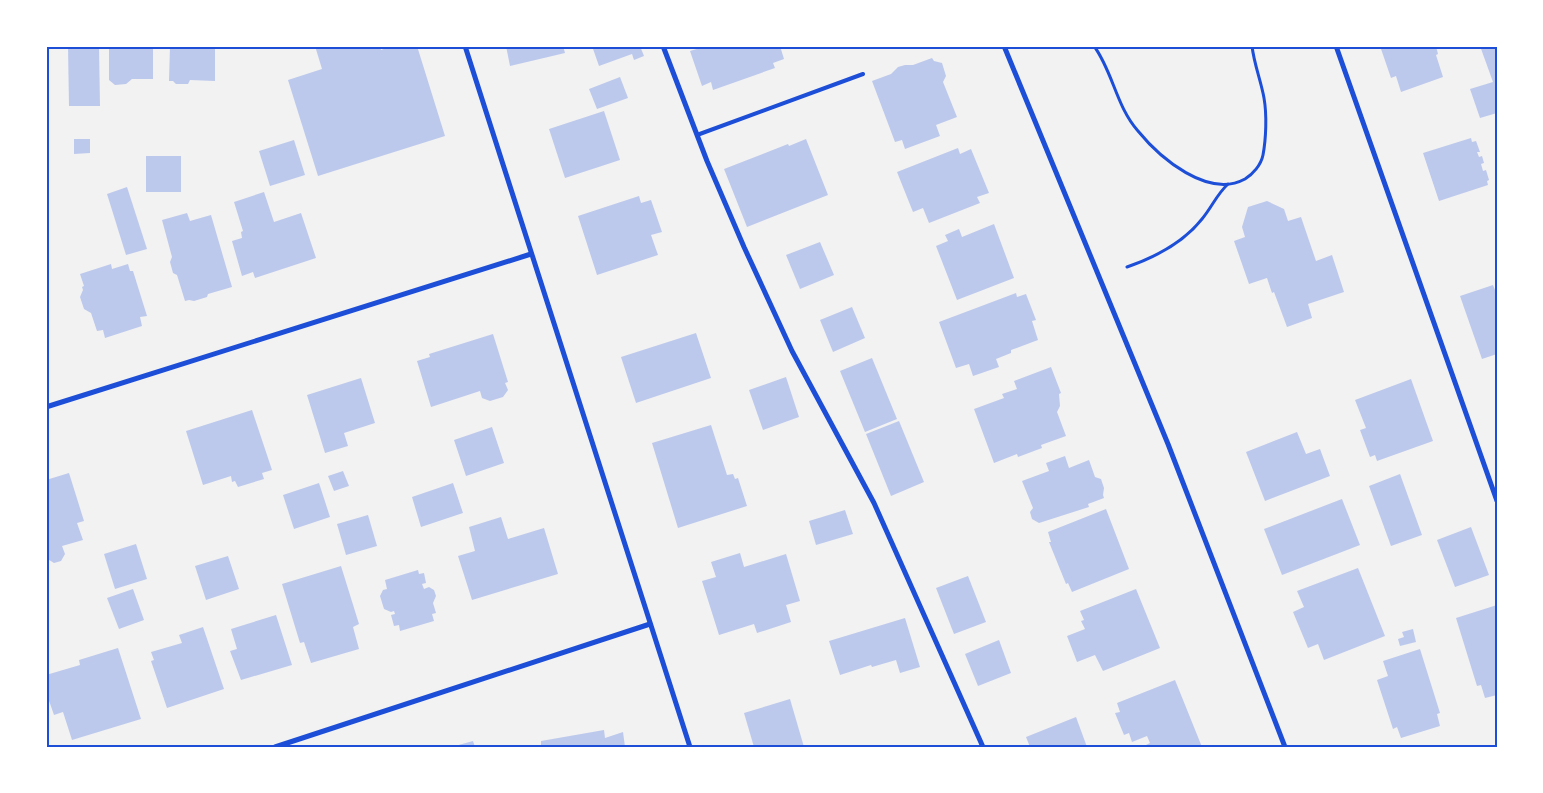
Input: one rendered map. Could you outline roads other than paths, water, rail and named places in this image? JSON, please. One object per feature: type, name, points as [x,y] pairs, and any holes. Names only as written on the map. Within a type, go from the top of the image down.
[{"type":"street","points":[[465,46],[690,747]]},
{"type":"street","points":[[664,46],[697,135],[744,247],[792,351],[874,503],[983,747]]},
{"type":"street","points":[[1004,46],[1168,444],[1285,747]]},
{"type":"street","points":[[1336,46],[1497,502]]},
{"type":"street","points":[[46,407],[531,254]]},
{"type":"street","points":[[275,747],[650,624]]},
{"type":"lane","points":[[697,135],[863,74]]}]
